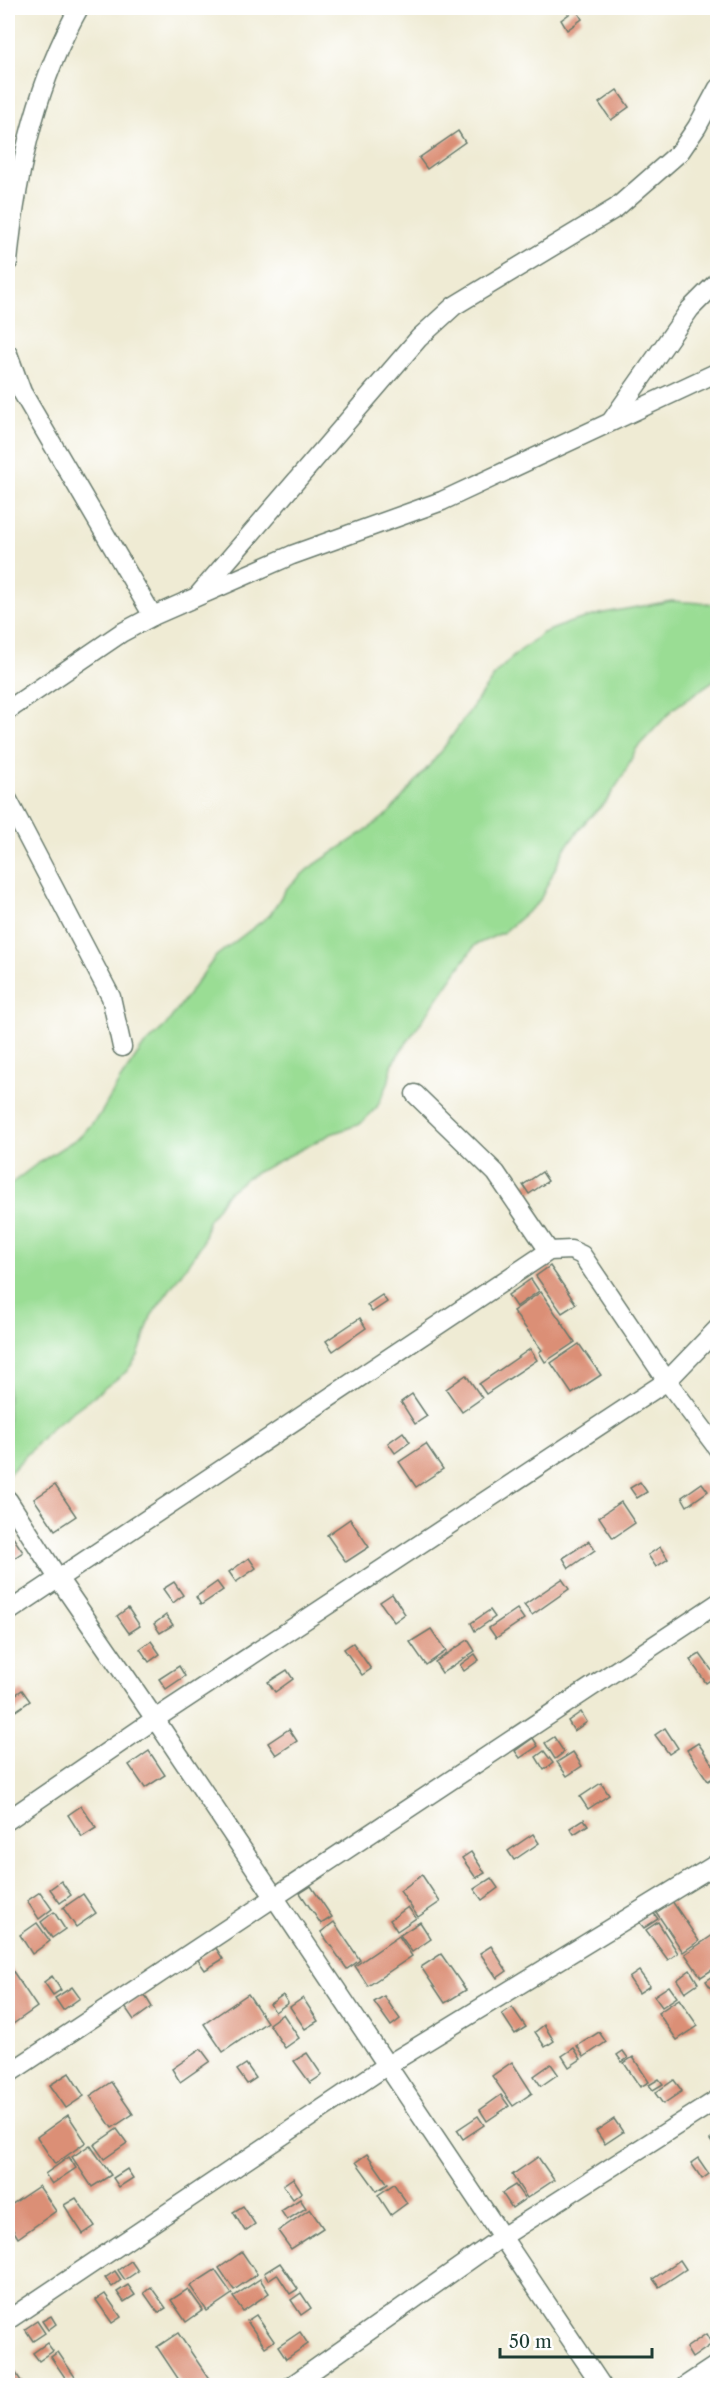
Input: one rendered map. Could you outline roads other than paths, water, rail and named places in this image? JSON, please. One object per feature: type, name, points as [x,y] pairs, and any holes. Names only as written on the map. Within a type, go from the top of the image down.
[{"type":"street","points":[[8,262],[9,221],[29,134],[62,39],[79,8]]},
{"type":"street","points":[[196,597],[419,338],[454,306],[616,208],[680,152],[697,127],[717,88]]},
{"type":"street","points":[[610,422],[690,309],[717,281]]},
{"type":"street","points":[[8,354],[22,392],[153,616]]},
{"type":"street","points":[[8,710],[121,633],[153,616],[292,555],[442,501],[717,372]]},
{"type":"street","points":[[8,800],[111,997],[122,1047]]},
{"type":"street","points":[[415,1094],[496,1173],[549,1251]]},
{"type":"street","points":[[8,1612],[549,1251],[571,1250],[582,1255],[667,1381],[717,1449]]},
{"type":"street","points":[[8,1820],[155,1719],[667,1381],[717,1328]]},
{"type":"street","points":[[8,1500],[58,1578],[602,2385]]},
{"type":"street","points":[[8,2074],[717,1603]]},
{"type":"street","points":[[8,2320],[386,2066],[717,1863]]},
{"type":"street","points":[[291,2385],[502,2237],[717,2100]]},
{"type":"street","points":[[686,2385],[717,2364]]}]
